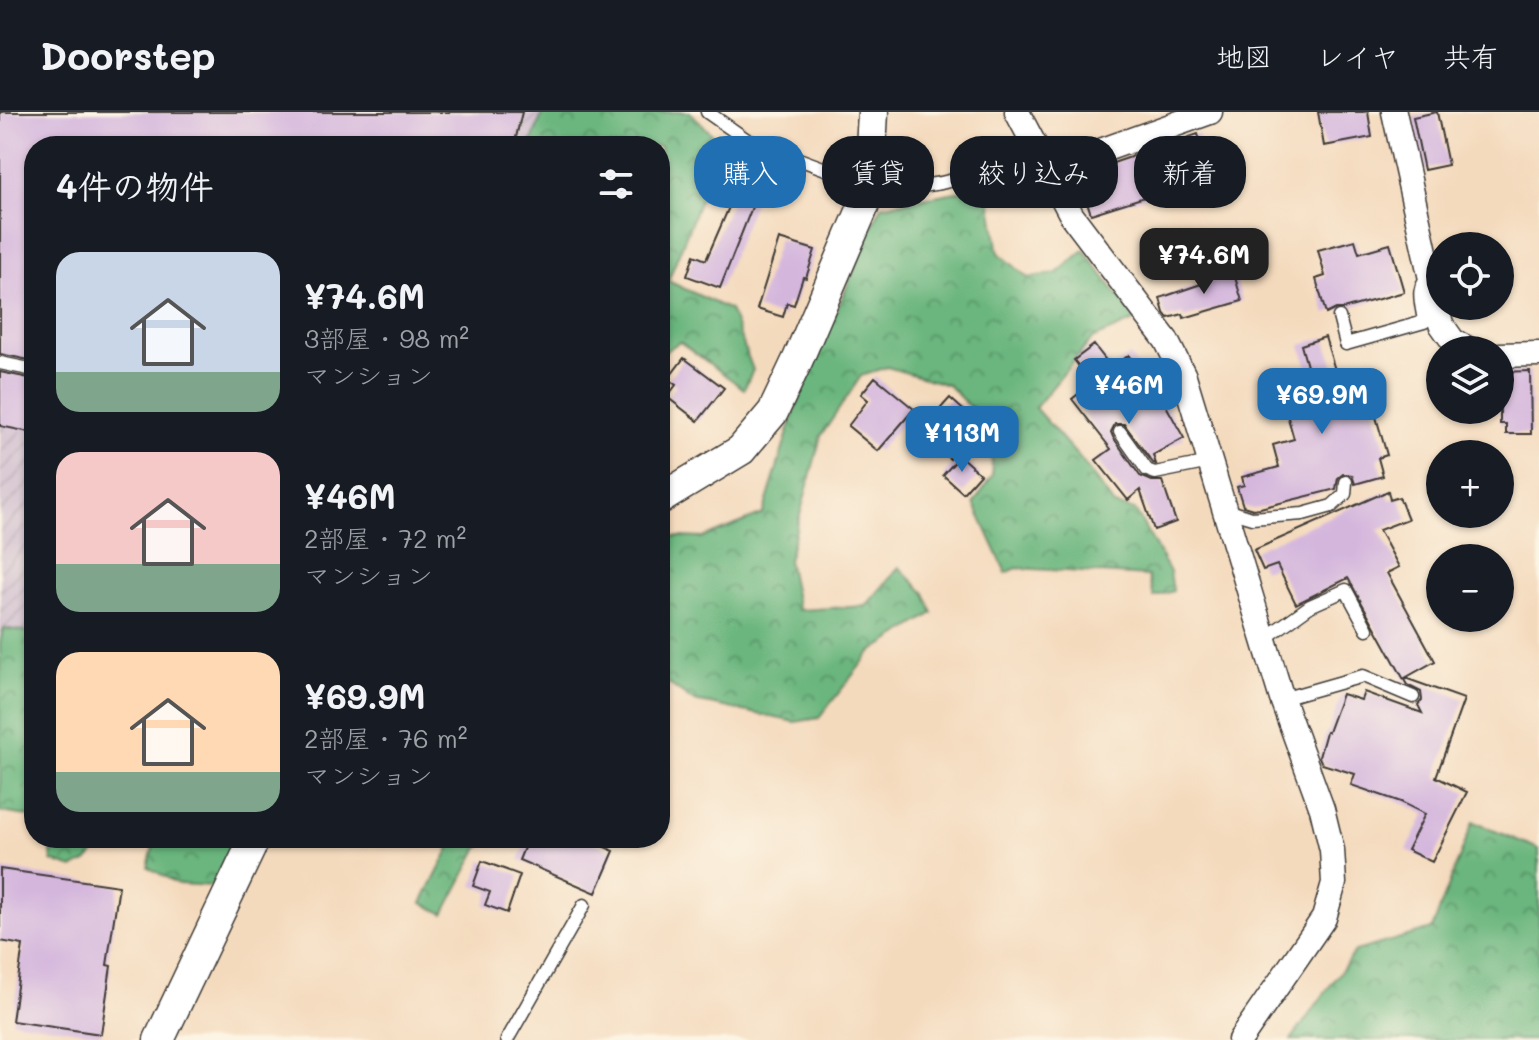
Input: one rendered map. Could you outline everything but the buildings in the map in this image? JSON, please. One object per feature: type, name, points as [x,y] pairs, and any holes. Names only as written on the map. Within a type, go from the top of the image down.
[{"type":"street","points":[[872,136],[873,112]]},
{"type":"street","points":[[1017,112],[1029,136]]},
{"type":"street","points":[[1118,140],[1210,112]]},
{"type":"street","points":[[1394,112],[1426,258]]},
{"type":"street","points":[[670,493],[741,450],[773,412],[863,208]]},
{"type":"street","points":[[1068,208],[1166,340],[1184,376],[1282,699],[1322,809],[1332,850],[1334,883],[1324,918],[1240,1040]]},
{"type":"street","points":[[1514,355],[1539,354]]},
{"type":"street","points":[[159,1040],[250,848]]},
{"type":"lane","points":[[707,112],[747,140],[822,168]]},
{"type":"lane","points":[[1339,317],[1346,344],[1424,322],[1419,288],[1426,279]]},
{"type":"lane","points":[[0,363],[24,368]]},
{"type":"lane","points":[[1120,432],[1147,470],[1155,473],[1210,462]]},
{"type":"lane","points":[[1225,510],[1252,518],[1303,514],[1332,506],[1345,494],[1346,482]]},
{"type":"lane","points":[[1264,639],[1310,606],[1346,590],[1367,629]]},
{"type":"lane","points":[[1282,699],[1363,676],[1413,697]]},
{"type":"lane","points":[[507,1040],[584,905]]},
{"type":"shaded area","points":[[0,112],[543,112],[534,136],[24,136],[24,631],[4,628],[0,643]]},
{"type":"green space","points":[[543,112],[690,112],[714,136],[694,136],[694,208],[697,208],[670,276],[670,136],[534,136]]},
{"type":"green space","points":[[950,193],[950,208],[992,208],[999,253],[1028,278],[1057,273],[1084,250],[1136,320],[1092,339],[1035,408],[1081,460],[1114,505],[1135,510],[1170,572],[1173,591],[1154,597],[1148,576],[1017,568],[1006,573],[974,503],[992,476],[991,429],[948,385],[887,367],[861,376],[821,436],[788,560],[798,610],[866,606],[899,567],[925,593],[933,613],[870,653],[819,718],[795,722],[693,701],[670,685],[670,536],[703,538],[763,514],[795,409],[880,208],[934,208],[934,196]]},
{"type":"green space","points":[[670,282],[730,310],[753,370],[744,389],[680,342],[670,348]]},
{"type":"green space","points":[[3,628],[24,631],[24,816],[0,812],[0,643]]},
{"type":"green space","points":[[1473,822],[1539,849],[1539,1040],[1291,1040],[1355,951],[1432,929]]},
{"type":"green space","points":[[51,848],[99,848],[87,862],[73,868],[52,861]]},
{"type":"green space","points":[[153,848],[232,848],[212,886],[178,884],[148,867]]},
{"type":"green space","points":[[450,848],[479,848],[444,914],[422,903]]}]
